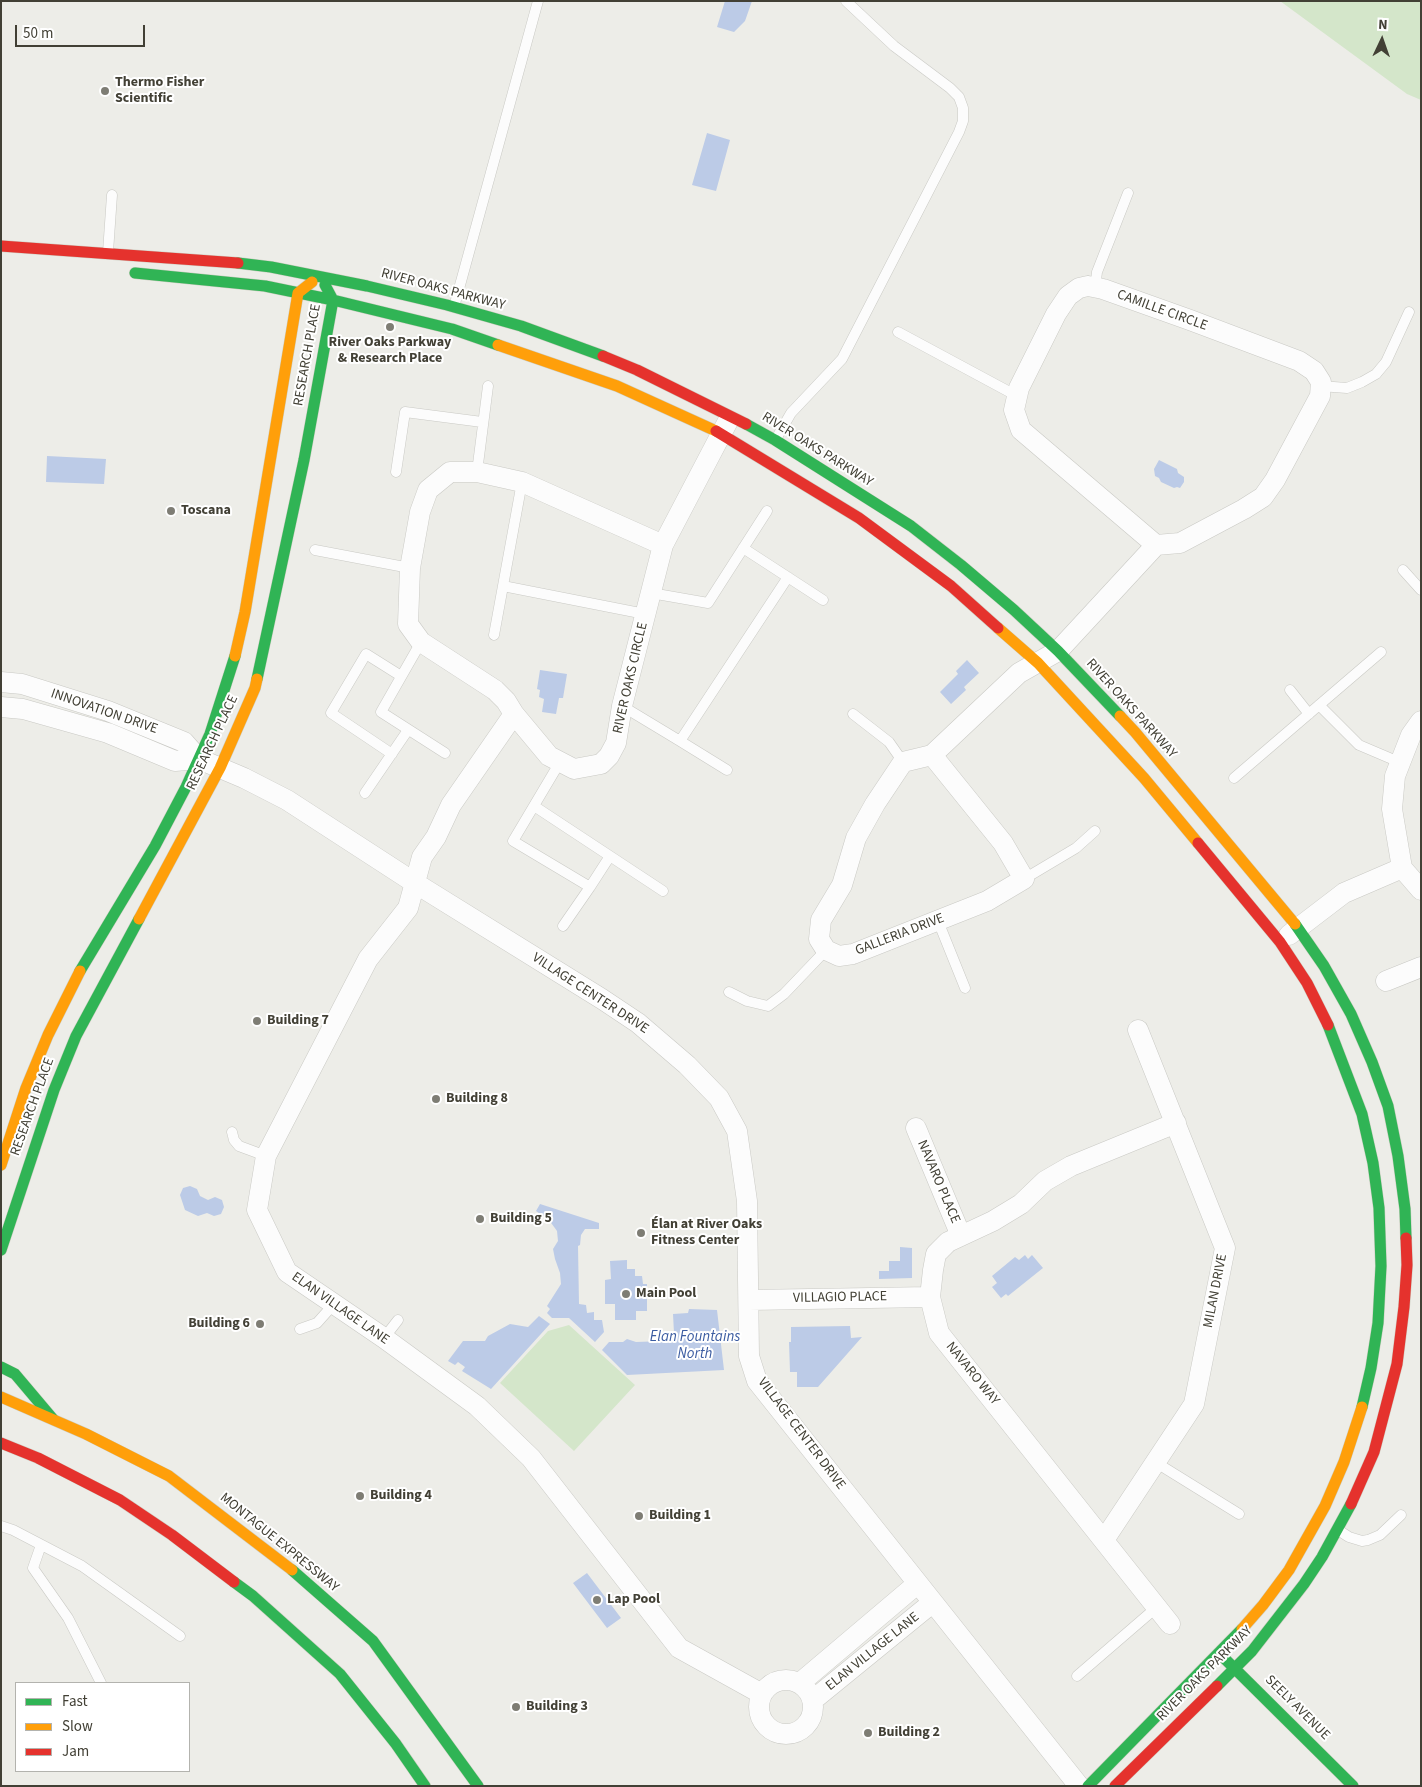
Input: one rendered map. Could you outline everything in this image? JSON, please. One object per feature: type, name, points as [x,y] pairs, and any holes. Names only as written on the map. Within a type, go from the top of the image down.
[{"type":"main road","name":"RIVER OAKS PARKWAY","points":[[1,246],[108,257],[213,260],[266,266],[320,276],[454,307],[570,342],[637,370],[731,416],[775,440],[911,526],[981,582],[1058,651],[1134,732],[1298,927],[1324,966],[1351,1014],[1372,1062],[1388,1106],[1398,1156],[1405,1209],[1407,1264],[1397,1364],[1374,1452],[1356,1494],[1322,1557],[1304,1584],[1252,1651],[1115,1786]]},
{"type":"main road","name":"RIVER OAKS PARKWAY","points":[[125,272],[234,282],[298,292],[452,329],[617,386],[722,434],[859,518],[951,586],[1038,663],[1144,778],[1280,942],[1307,984],[1326,1020],[1362,1114],[1373,1163],[1379,1208],[1381,1266],[1378,1323],[1371,1368],[1360,1413],[1344,1462],[1325,1506],[1289,1570],[1263,1606],[1220,1653],[1088,1786]]},
{"type":"main road","name":"RESEARCH PLACE","points":[[1,1165],[26,1088],[48,1035],[84,962],[155,846],[210,734],[235,655],[245,612],[298,292],[320,276],[333,300],[304,460],[255,688],[220,768],[76,1036],[54,1090],[1,1250]]},
{"type":"main road","points":[[1,1367],[15,1374],[54,1419]]},
{"type":"main road","name":"MONTAGUE EXPRESSWAY","points":[[1,1397],[54,1419],[169,1476],[197,1495],[283,1562],[372,1641],[478,1786]]},
{"type":"main road","points":[[1,1443],[38,1458],[120,1500],[172,1535],[253,1596],[340,1674],[396,1744],[424,1786]]},
{"type":"main road","name":"SEELY AVENUE","points":[[1220,1653],[1353,1786]]},
{"type":"street","points":[[1095,288],[1088,286],[1079,288],[1068,296],[1052,322],[1019,388],[1014,410],[1021,430],[1156,545]]},
{"type":"street","name":"CAMILLE CIRCLE","points":[[1095,288],[1182,317],[1299,361],[1314,370],[1321,382],[1320,386]]},
{"type":"street","points":[[826,950],[819,939],[821,920],[842,885],[856,838],[875,804],[904,762],[932,755],[1019,673],[1058,651],[1156,545],[1180,543],[1263,497],[1320,396],[1320,386]]},
{"type":"street","name":"RIVER OAKS CIRCLE","points":[[663,545],[522,482],[477,472],[450,472],[428,490],[420,512],[410,568],[408,624],[421,642],[495,690],[506,701],[514,714],[549,756],[574,769],[601,764],[609,756],[616,743],[622,706],[663,545],[731,416]]},
{"type":"street","name":"INNOVATION DRIVE","points":[[1,682],[22,684],[108,711],[142,724],[184,742],[198,759]]},
{"type":"street","name":"INNOVATION DRIVE","points":[[1,707],[23,708],[108,733],[175,761],[198,759],[220,768]]},
{"type":"street","name":"ELAN VILLAGE LANE","points":[[514,714],[451,805],[436,837],[422,858],[408,908],[368,958],[266,1156],[257,1210],[287,1272],[384,1338],[477,1406],[531,1458],[679,1648],[762,1694]]},
{"type":"street","points":[[1421,721],[1411,735],[1395,776],[1392,809],[1402,868],[1421,890]]},
{"type":"street","points":[[932,755],[1003,843],[1024,879]]},
{"type":"street","name":"VILLAGE CENTER DRIVE","points":[[220,768],[287,800],[638,1023],[687,1065],[719,1098],[737,1131],[747,1200],[749,1356],[757,1381],[1079,1786]]},
{"type":"street","points":[[1280,942],[1344,893],[1402,868]]},
{"type":"street","name":"GALLERIA DRIVE","points":[[826,950],[839,956],[853,954],[987,901],[1024,879]]},
{"type":"street","points":[[1386,981],[1421,967]]},
{"type":"street","name":"MILAN DRIVE","points":[[1104,1540],[1194,1404],[1225,1248],[1138,1030]]},
{"type":"street","name":"NAVARO WAY","points":[[1170,1624],[939,1334],[930,1297],[936,1254],[948,1242],[993,1221],[1021,1204],[1045,1181],[1071,1166],[1176,1123]]},
{"type":"street","name":"NAVARO PLACE","points":[[916,1128],[961,1236]]},
{"type":"street","name":"VILLAGIO PLACE","points":[[749,1300],[930,1297]]},
{"type":"street","name":"ELAN VILLAGE LANE","points":[[813,1700],[917,1584]]},
{"type":"street","name":"ELAN VILLAGE LANE","points":[[800,1683],[932,1603]]},
{"type":"street","points":[[790,1679],[800,1683],[809,1690],[813,1700],[812,1716],[803,1729],[795,1733],[779,1733],[772,1730],[761,1718],[759,1702],[762,1694],[769,1685],[779,1680],[790,1679]]},
{"type":"lane","points":[[454,307],[538,1]]},
{"type":"lane","points":[[775,440],[791,413],[842,358],[963,121],[963,108],[959,97],[950,88],[894,46],[846,1]]},
{"type":"lane","points":[[1095,288],[1097,272],[1128,193]]},
{"type":"lane","points":[[108,257],[112,195]]},
{"type":"lane","points":[[1320,386],[1346,388],[1376,374],[1386,362],[1408,312]]},
{"type":"lane","points":[[898,332],[1018,396]]},
{"type":"lane","points":[[477,472],[488,386]]},
{"type":"lane","points":[[396,472],[405,412],[482,422]]},
{"type":"lane","points":[[494,635],[522,482]]},
{"type":"lane","points":[[651,593],[708,603],[767,511]]},
{"type":"lane","points":[[743,548],[823,600]]},
{"type":"lane","points":[[315,550],[410,568]]},
{"type":"lane","points":[[1403,570],[1421,590]]},
{"type":"lane","points":[[680,741],[788,577]]},
{"type":"lane","points":[[503,586],[645,614]]},
{"type":"lane","points":[[421,642],[381,712],[445,753]]},
{"type":"lane","points":[[1234,778],[1381,652]]},
{"type":"lane","points":[[392,754],[331,712],[366,654],[401,676]]},
{"type":"lane","points":[[1290,690],[1310,714]]},
{"type":"lane","points":[[1319,705],[1359,745],[1400,762]]},
{"type":"lane","points":[[622,706],[728,770]]},
{"type":"lane","points":[[853,714],[889,742],[904,762]]},
{"type":"lane","points":[[365,793],[408,730]]},
{"type":"lane","points":[[560,762],[513,841],[590,887]]},
{"type":"lane","points":[[534,806],[663,891]]},
{"type":"lane","points":[[1024,879],[1076,848],[1095,831]]},
{"type":"lane","points":[[562,926],[610,856]]},
{"type":"lane","points":[[938,921],[965,988]]},
{"type":"lane","points":[[729,992],[747,1002],[768,1006],[784,994],[826,950]]},
{"type":"lane","points":[[232,1132],[234,1140],[239,1146],[266,1156]]},
{"type":"lane","points":[[300,1329],[317,1323],[333,1305]]},
{"type":"lane","points":[[384,1338],[398,1320]]},
{"type":"lane","points":[[1155,1462],[1239,1514]]},
{"type":"lane","points":[[1337,1529],[1349,1537],[1368,1540],[1380,1536],[1401,1515]]},
{"type":"lane","points":[[1,1526],[82,1566],[180,1636]]},
{"type":"lane","points":[[41,1545],[33,1568],[68,1618],[100,1682]]},
{"type":"lane","points":[[1078,1676],[1157,1607]]},
{"type":"green space","points":[[1280,1],[1421,1],[1421,100],[1407,94]]},
{"type":"green space","points":[[569,1325],[635,1385],[574,1451],[500,1383],[548,1331]]},
{"type":"water","points":[[725,1],[752,1],[745,21],[734,32],[717,27]]},
{"type":"water","points":[[707,133],[730,140],[716,191],[692,185]]},
{"type":"water","points":[[47,456],[106,459],[104,484],[46,482]]},
{"type":"water","points":[[1159,460],[1177,469],[1178,473],[1184,477],[1184,482],[1180,488],[1174,488],[1161,482],[1155,476],[1154,469]]},
{"type":"water","points":[[967,660],[979,673],[964,687],[966,690],[951,704],[940,692],[958,674],[956,671]]},
{"type":"water","points":[[540,670],[567,674],[563,698],[559,698],[556,714],[542,712],[544,699],[539,697],[540,690],[537,689]]},
{"type":"water","points":[[190,1186],[197,1189],[200,1196],[208,1200],[215,1197],[222,1200],[224,1207],[221,1214],[214,1216],[207,1213],[198,1216],[185,1210],[180,1195],[183,1188]]},
{"type":"water","points":[[540,1204],[599,1223],[599,1229],[585,1229],[578,1246],[579,1304],[586,1305],[587,1313],[594,1312],[594,1320],[602,1320],[604,1332],[595,1342],[569,1318],[552,1318],[547,1313],[550,1309],[547,1306],[561,1284],[553,1249],[558,1241],[557,1231],[549,1220],[536,1211]]},
{"type":"water","points":[[900,1247],[912,1248],[912,1278],[879,1279],[879,1271],[889,1271],[889,1261],[900,1261]]},
{"type":"water","points":[[1025,1255],[1028,1259],[1032,1255],[1043,1268],[1008,1296],[1006,1294],[1001,1298],[992,1287],[997,1283],[992,1276],[1015,1257],[1019,1260]]},
{"type":"water","name":"Main Pool","points":[[627,1260],[627,1269],[635,1269],[635,1276],[642,1276],[643,1284],[647,1284],[647,1311],[636,1311],[636,1320],[615,1320],[615,1304],[605,1304],[605,1280],[611,1279],[610,1261]]},
{"type":"water","name":"Elan Fountains North","points":[[689,1309],[717,1310],[724,1370],[627,1375],[602,1350],[609,1342],[623,1342],[627,1339],[636,1342],[665,1341],[665,1337],[669,1337],[670,1333],[674,1333],[673,1314],[688,1313]]},
{"type":"water","points":[[539,1316],[550,1324],[491,1389],[462,1371],[465,1367],[458,1362],[455,1365],[448,1361],[463,1341],[485,1341],[488,1336],[510,1324],[528,1327]]},
{"type":"water","points":[[850,1326],[851,1338],[862,1337],[818,1387],[797,1387],[797,1372],[790,1372],[789,1342],[791,1342],[791,1327]]},
{"type":"water","name":"Lap Pool","points":[[587,1573],[621,1618],[607,1628],[573,1583]]},
{"type":"traffic: fast","points":[[238,263],[271,267],[367,286],[447,305],[521,326],[603,356]]},
{"type":"traffic: fast","points":[[135,273],[265,286],[333,300],[452,329],[498,345]]},
{"type":"traffic: fast","points":[[257,679],[304,460],[333,300],[325,285]]},
{"type":"traffic: fast","points":[[746,424],[775,440],[911,526],[961,565],[1058,651],[1120,716]]},
{"type":"traffic: fast","points":[[80,971],[155,846],[186,787],[210,734],[235,656]]},
{"type":"traffic: fast","points":[[1,1250],[54,1090],[76,1036],[139,919]]},
{"type":"traffic: fast","points":[[1295,924],[1324,966],[1351,1014],[1372,1062],[1388,1106],[1398,1156],[1405,1209],[1406,1238]]},
{"type":"traffic: fast","points":[[1328,1025],[1362,1114],[1373,1163],[1379,1208],[1381,1266],[1378,1323],[1371,1368],[1362,1407]]},
{"type":"traffic: fast","points":[[1,1367],[15,1374],[53,1419]]},
{"type":"traffic: fast","points":[[1217,1686],[1252,1651],[1304,1584],[1322,1557],[1351,1504]]},
{"type":"traffic: fast","points":[[292,1570],[373,1641],[478,1786]]},
{"type":"traffic: fast","points":[[234,1582],[253,1596],[340,1674],[396,1744],[425,1786]]},
{"type":"traffic: fast","points":[[1088,1786],[1242,1629]]},
{"type":"traffic: fast","points":[[1222,1656],[1353,1786]]},
{"type":"traffic: slow","points":[[235,656],[245,612],[298,293],[312,282]]},
{"type":"traffic: slow","points":[[498,345],[617,386],[716,431]]},
{"type":"traffic: slow","points":[[998,628],[1038,663],[1144,778],[1198,843]]},
{"type":"traffic: slow","points":[[139,919],[220,768],[255,688],[257,679]]},
{"type":"traffic: slow","points":[[1120,716],[1295,924]]},
{"type":"traffic: slow","points":[[1,1165],[26,1088],[48,1035],[80,971]]},
{"type":"traffic: slow","points":[[1,1397],[86,1434],[169,1476],[292,1570]]},
{"type":"traffic: slow","points":[[1242,1629],[1289,1570],[1325,1506],[1344,1462],[1362,1407]]},
{"type":"traffic: jam","points":[[1,246],[238,263]]},
{"type":"traffic: jam","points":[[603,356],[637,370],[746,424]]},
{"type":"traffic: jam","points":[[716,431],[859,518],[951,586],[998,628]]},
{"type":"traffic: jam","points":[[1198,843],[1280,942],[1307,983],[1328,1025]]},
{"type":"traffic: jam","points":[[1351,1504],[1374,1452],[1397,1364],[1404,1307],[1407,1265],[1406,1238]]},
{"type":"traffic: jam","points":[[1,1443],[38,1458],[120,1500],[172,1535],[234,1582]]},
{"type":"traffic: jam","points":[[1115,1786],[1217,1686]]},
{"type":"place","name":"Thermo Fisher Scientific","points":[[105,91]]},
{"type":"place","name":"River Oaks Parkway & Research Place","points":[[390,327]]},
{"type":"place","name":"Toscana","points":[[171,511]]},
{"type":"place","name":"Building 7","points":[[257,1021]]},
{"type":"place","name":"Building 8","points":[[436,1099]]},
{"type":"place","name":"Building 5","points":[[480,1219]]},
{"type":"place","name":"Élan at River Oaks Fitness Center","points":[[641,1233]]},
{"type":"place","name":"Main Pool","points":[[626,1294]]},
{"type":"place","name":"Building 6","points":[[260,1324]]},
{"type":"place","name":"Building 4","points":[[360,1496]]},
{"type":"place","name":"Building 1","points":[[639,1516]]},
{"type":"place","name":"Lap Pool","points":[[597,1600]]},
{"type":"place","name":"Building 3","points":[[516,1707]]},
{"type":"place","name":"Building 2","points":[[868,1733]]}]
